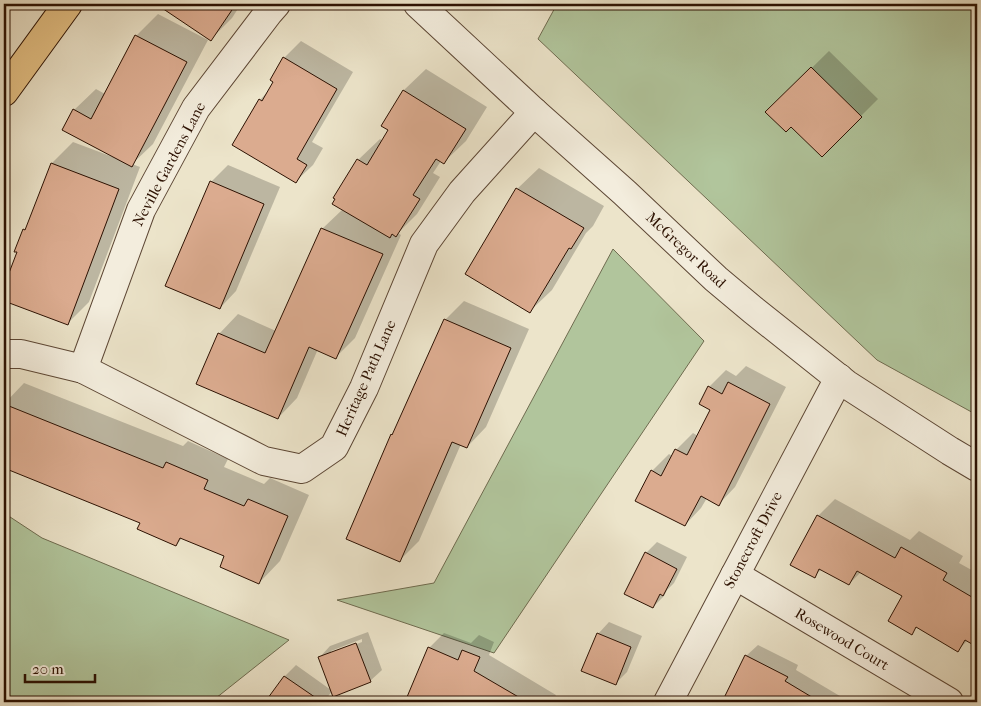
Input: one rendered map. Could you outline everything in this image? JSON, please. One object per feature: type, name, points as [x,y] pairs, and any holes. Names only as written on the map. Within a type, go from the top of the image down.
[{"type":"main road","points":[[4,92],[68,4]]},
{"type":"street","name":"Neville Gardens Lane","points":[[83,369],[141,210],[196,108],[276,4]]},
{"type":"street","name":"McGregor Road","points":[[418,4],[716,279],[753,310],[846,384],[977,467]]},
{"type":"street","name":"Heritage Path Lane","points":[[4,354],[21,354],[83,369],[264,461],[302,468],[334,447],[364,388],[424,244],[462,192],[534,112]]},
{"type":"street","name":"Stonecroft Drive","points":[[668,702],[840,378]]},
{"type":"street","name":"Rosewood Court","points":[[735,575],[949,702]]},
{"type":"green space","points":[[557,4],[977,4],[977,415],[877,360],[538,39]]},
{"type":"green space","points":[[613,249],[704,341],[494,653],[337,600],[434,583]]},
{"type":"green space","points":[[4,513],[42,538],[289,640],[211,702],[4,702]]},
{"type":"building","points":[[156,4],[236,4],[211,41]]},
{"type":"building","points":[[135,35],[187,62],[132,167],[62,130],[73,109],[91,119]]},
{"type":"building","points":[[283,57],[337,89],[297,159],[307,165],[296,183],[232,145],[259,99],[262,101],[273,82],[270,80]]},
{"type":"building","points":[[811,67],[862,117],[822,157],[791,127],[786,132],[765,112]]},
{"type":"building","points":[[403,90],[466,129],[444,164],[436,159],[413,195],[420,199],[396,237],[392,234],[390,238],[332,204],[335,199],[333,198],[357,159],[367,165],[388,130],[381,126]]},
{"type":"building","points":[[51,163],[119,189],[68,325],[4,301],[4,286],[17,252],[14,252],[23,229],[25,230]]},
{"type":"building","points":[[210,181],[264,204],[220,309],[165,286]]},
{"type":"building","points":[[516,188],[584,228],[571,249],[569,248],[530,313],[465,274]]},
{"type":"building","points":[[321,228],[383,254],[336,359],[309,347],[278,419],[196,384],[218,333],[265,353]]},
{"type":"building","points":[[444,319],[511,348],[467,448],[452,442],[400,562],[346,539],[391,434]]},
{"type":"building","points":[[728,382],[770,404],[719,506],[701,496],[685,526],[635,501],[651,470],[661,476],[675,449],[687,455],[710,410],[699,404],[708,386],[722,394]]},
{"type":"building","points":[[4,404],[163,468],[166,462],[208,480],[204,489],[244,506],[248,499],[288,516],[259,584],[220,567],[224,556],[180,538],[176,546],[137,529],[140,523],[4,468]]},
{"type":"building","points":[[817,515],[895,558],[901,547],[947,573],[943,580],[977,600],[977,647],[965,640],[958,652],[916,627],[912,635],[888,621],[902,596],[857,571],[849,585],[819,569],[815,578],[790,565]]},
{"type":"building","points":[[645,552],[677,569],[663,596],[660,594],[653,608],[624,594]]},
{"type":"building","points":[[597,633],[631,647],[616,685],[581,671]]},
{"type":"building","points":[[356,643],[371,682],[333,697],[318,657]]},
{"type":"building","points":[[428,647],[458,660],[462,650],[480,657],[474,671],[527,702],[420,702],[407,697]]},
{"type":"building","points":[[745,655],[788,677],[785,681],[820,702],[722,702]]},
{"type":"building","points":[[284,676],[322,702],[265,702]]}]
